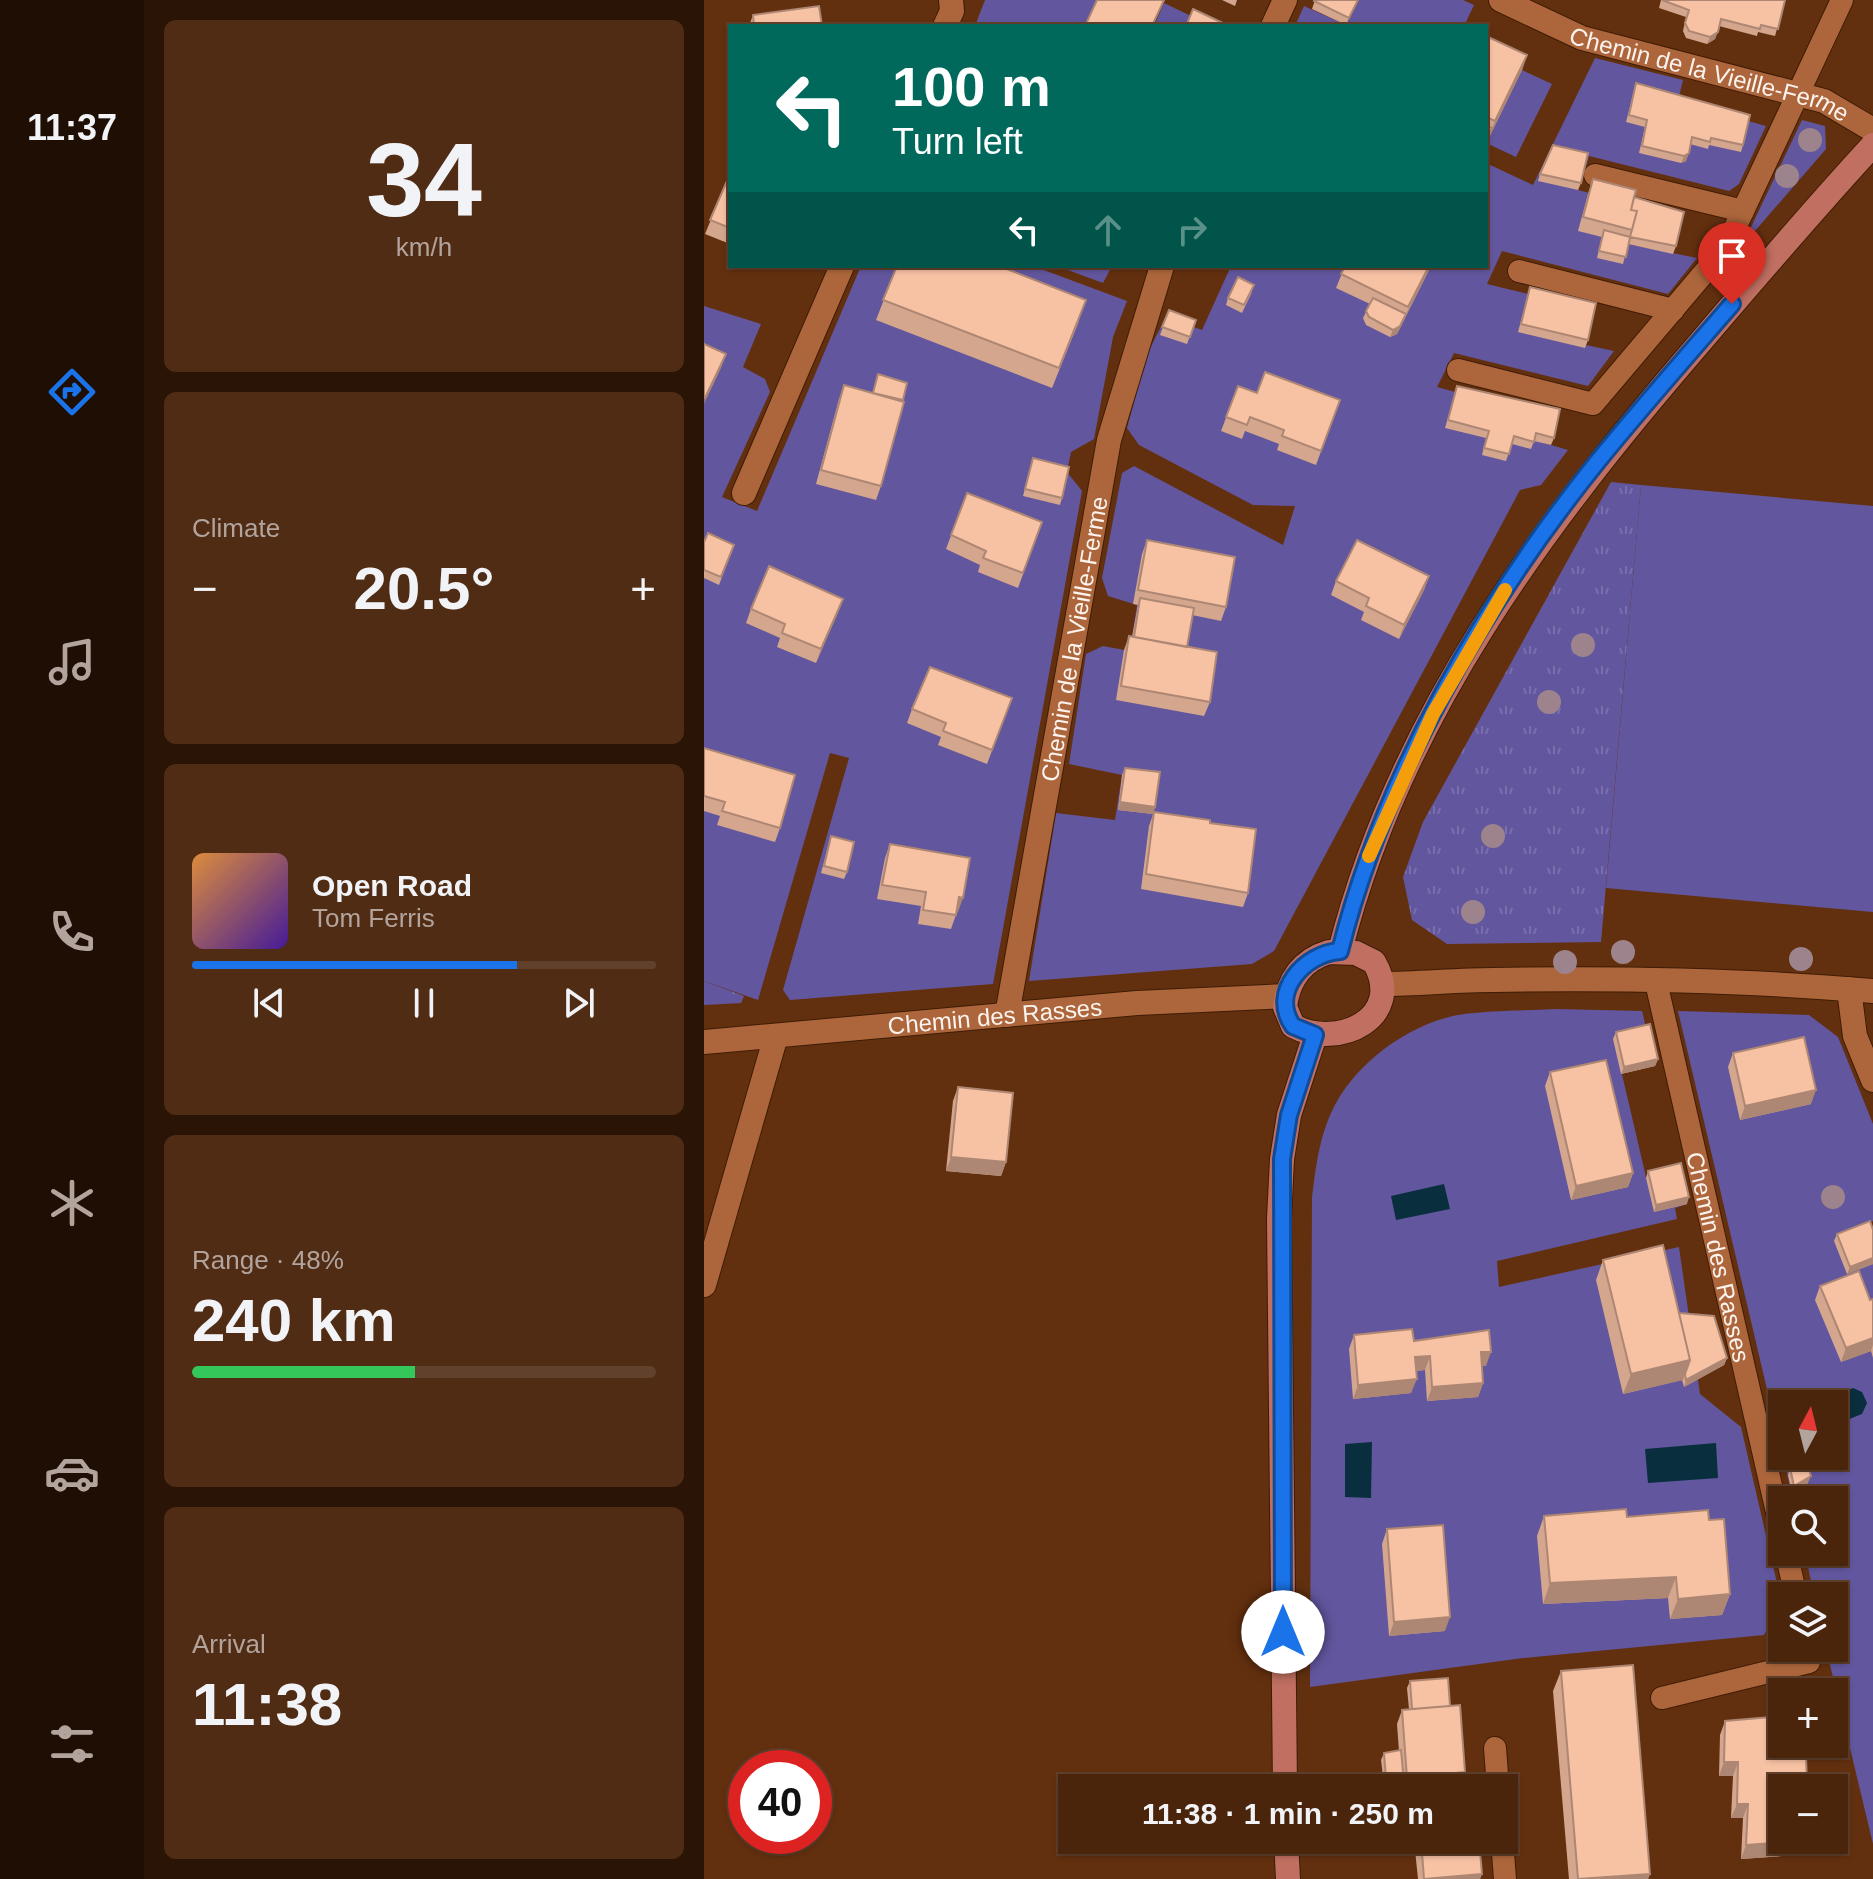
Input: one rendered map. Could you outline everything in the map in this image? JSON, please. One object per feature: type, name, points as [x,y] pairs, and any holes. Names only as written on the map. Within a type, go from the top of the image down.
[{"type":"street","points":[[946,24],[952,11],[951,0]]},
{"type":"street","points":[[1274,24],[1285,0]]},
{"type":"street","name":"Chemin de la Vieille-Ferme","points":[[1501,0],[1582,38],[1824,101],[1873,130]]},
{"type":"street","points":[[1340,951],[1367,861],[1424,733],[1453,675],[1517,571],[1597,462],[1873,145]]},
{"type":"street","points":[[744,493],[841,268]]},
{"type":"street","name":"Chemin de la Vieille-Ferme","points":[[1007,1015],[1109,440],[1161,268]]},
{"type":"street","points":[[1340,951],[1356,953],[1374,962],[1382,984],[1376,1008],[1357,1029],[1330,1036],[1315,1035],[1293,1026],[1285,1007],[1286,996],[1298,972],[1309,959],[1340,951]]},
{"type":"street","points":[[1382,984],[1490,980],[1656,982],[1861,990],[1855,1036],[1873,1080]]},
{"type":"street","name":"Chemin des Rasses","points":[[704,1042],[1187,999],[1286,996]]},
{"type":"street","points":[[1285,1774],[1282,1159],[1289,1115],[1315,1035]]},
{"type":"street","points":[[704,1285],[776,1036]]},
{"type":"street","points":[[1287,1854],[1288,1879]]},
{"type":"lane","points":[[1458,370],[1593,404],[1726,247],[1842,0]]},
{"type":"lane","points":[[1595,175],[1743,211]]},
{"type":"lane","points":[[1519,271],[1673,310]]},
{"type":"lane","name":"Chemin des Rasses","points":[[1656,982],[1771,1486]]},
{"type":"lane","points":[[1662,1698],[1809,1662]]},
{"type":"lane","points":[[1495,1748],[1497,1774]]},
{"type":"lane","points":[[1503,1854],[1505,1879]]},
{"type":"green space","points":[[985,0],[1098,0],[1087,24],[976,24]]},
{"type":"green space","points":[[1359,0],[1463,0],[1474,5],[1465,24],[1347,24]]},
{"type":"green space","points":[[1164,3],[1191,16],[1187,24],[1155,24]]},
{"type":"green space","points":[[1304,6],[1344,24],[1296,24]]},
{"type":"green space","points":[[1595,58],[1683,80],[1678,101],[1766,126],[1739,184],[1729,191],[1589,156],[1578,190],[1631,204],[1628,244],[1697,258],[1668,294],[1502,251],[1487,284],[1557,301],[1586,345],[1614,351],[1588,386],[1454,353],[1437,387],[1477,398],[1534,440],[1568,450],[1541,485],[1520,490],[1274,951],[1252,964],[1029,981],[1056,813],[1115,820],[1122,775],[1069,764],[1086,654],[1103,646],[1130,651],[1137,605],[1108,596],[1102,578],[1122,473],[1134,466],[1283,545],[1295,506],[1253,505],[1139,445],[1127,428],[1147,354],[1166,317],[1202,330],[1230,268],[1488,268],[1488,164],[1533,185]]},
{"type":"green space","points":[[1522,70],[1552,84],[1516,157],[1488,144]]},
{"type":"green space","points":[[1802,120],[1825,126],[1826,149],[1742,246]]},
{"type":"green space","points":[[860,268],[1038,268],[1127,301],[1113,337],[1094,439],[1071,452],[1067,472],[1082,491],[993,984],[790,1000],[783,990],[849,758],[830,753],[758,1000],[704,981],[704,306],[761,324],[743,367],[765,379],[770,392],[722,497],[757,511]]},
{"type":"green space","points":[[1062,268],[1111,268],[1103,283]]},
{"type":"green space","points":[[1611,482],[1641,485],[1601,942],[1447,944],[1412,920],[1403,877],[1423,822]]},
{"type":"green space","points":[[1641,485],[1873,506],[1873,912],[1606,888]]},
{"type":"green space","points":[[704,981],[744,996],[741,1003],[704,1005]]},
{"type":"green space","points":[[1494,1011],[1642,1011],[1647,1032],[1614,1040],[1646,1177],[1687,1204],[1675,1208],[1677,1219],[1497,1261],[1499,1287],[1679,1247],[1700,1394],[1741,1427],[1768,1544],[1768,1566],[1773,1566],[1777,1582],[1768,1582],[1768,1628],[1764,1635],[1523,1658],[1310,1687],[1312,1198],[1322,1137],[1346,1087],[1388,1046],[1422,1026],[1440,1020]]},
{"type":"green space","points":[[1678,1011],[1809,1015],[1838,1037],[1873,1124],[1873,1221],[1865,1225],[1873,1246],[1873,1844],[1848,1740],[1848,1678],[1833,1678],[1829,1662],[1848,1662],[1848,1582],[1811,1582],[1808,1566],[1848,1566],[1848,1486],[1790,1486],[1786,1470],[1848,1470],[1848,1390],[1768,1390],[1768,1394]]},
{"type":"water","points":[[1444,1184],[1450,1209],[1396,1220],[1391,1196]]},
{"type":"water","points":[[1853,1388],[1862,1392],[1867,1403],[1862,1414],[1848,1420],[1848,1390]]},
{"type":"water","points":[[1372,1442],[1371,1498],[1345,1497],[1345,1444]]},
{"type":"water","points":[[1716,1443],[1718,1478],[1648,1483],[1645,1449]]},
{"type":"building","points":[[1097,0],[1164,0],[1153,24],[1086,24]]},
{"type":"building","points":[[1315,0],[1358,0],[1349,18]]},
{"type":"building","points":[[1662,0],[1785,0],[1778,29],[1761,25],[1760,29],[1721,19],[1718,32],[1710,37],[1689,31],[1685,23],[1689,10]]},
{"type":"building","points":[[819,6],[822,24],[754,24],[753,15]]},
{"type":"building","points":[[1193,9],[1225,24],[1187,24]]},
{"type":"building","points":[[1488,37],[1527,55],[1495,121],[1488,118]]},
{"type":"building","points":[[1636,83],[1750,115],[1743,145],[1692,137],[1689,153],[1684,156],[1642,146],[1647,120],[1629,115]]},
{"type":"building","points":[[1553,145],[1588,153],[1581,183],[1540,174]]},
{"type":"building","points":[[728,179],[728,227],[710,220]]},
{"type":"building","points":[[1593,179],[1636,190],[1631,210],[1637,211],[1632,230],[1583,217]]},
{"type":"building","points":[[1634,197],[1684,212],[1676,246],[1630,237],[1637,211],[1631,210]]},
{"type":"building","points":[[1604,230],[1630,237],[1626,257],[1599,251]]},
{"type":"building","points":[[896,268],[1004,268],[1086,300],[1059,368],[883,300]]},
{"type":"building","points":[[1344,268],[1428,268],[1408,307],[1341,274]]},
{"type":"building","points":[[1238,277],[1254,285],[1244,305],[1228,298]]},
{"type":"building","points":[[1530,287],[1596,303],[1588,340],[1521,324]]},
{"type":"building","points":[[1373,298],[1406,314],[1400,326],[1393,330],[1369,317],[1366,311]]},
{"type":"building","points":[[1169,310],[1196,320],[1190,337],[1162,327]]},
{"type":"building","points":[[704,344],[726,354],[705,398],[704,398]]},
{"type":"building","points":[[1265,372],[1340,400],[1321,451],[1282,436],[1284,430],[1250,417],[1247,425],[1226,417],[1238,386],[1257,393]]},
{"type":"building","points":[[878,374],[907,383],[903,400],[873,393]]},
{"type":"building","points":[[844,385],[904,402],[881,486],[821,470]]},
{"type":"building","points":[[1457,386],[1560,409],[1554,438],[1536,433],[1534,442],[1514,436],[1509,454],[1484,448],[1489,431],[1448,420]]},
{"type":"building","points":[[1033,458],[1069,467],[1062,498],[1025,489]]},
{"type":"building","points":[[967,493],[1042,522],[1023,573],[983,558],[986,551],[951,535]]},
{"type":"building","points":[[708,533],[734,545],[721,577],[704,570],[704,542]]},
{"type":"building","points":[[1147,540],[1235,557],[1226,607],[1138,590]]},
{"type":"building","points":[[1357,540],[1429,576],[1404,625],[1366,606],[1369,598],[1336,581]]},
{"type":"building","points":[[769,566],[843,599],[821,649],[782,633],[785,624],[751,609]]},
{"type":"building","points":[[1140,598],[1194,608],[1187,647],[1134,637]]},
{"type":"building","points":[[1129,636],[1217,652],[1210,702],[1121,686]]},
{"type":"building","points":[[930,667],[1012,698],[992,750],[943,731],[946,723],[912,709]]},
{"type":"building","points":[[704,748],[795,775],[780,828],[722,811],[725,802],[704,796]]},
{"type":"building","points":[[1125,768],[1160,772],[1155,807],[1120,802]]},
{"type":"building","points":[[1154,812],[1256,829],[1248,893],[1146,874]]},
{"type":"building","points":[[831,836],[854,842],[847,872],[824,866]]},
{"type":"building","points":[[890,844],[970,858],[963,898],[959,897],[956,915],[923,910],[926,892],[882,885]]},
{"type":"building","points":[[1650,1024],[1658,1059],[1624,1067],[1616,1032]]},
{"type":"building","points":[[1804,1037],[1816,1090],[1745,1106],[1733,1053]]},
{"type":"building","points":[[1606,1060],[1633,1173],[1576,1186],[1550,1072]]},
{"type":"building","points":[[958,1087],[1013,1093],[1006,1162],[951,1157]]},
{"type":"building","points":[[1681,1163],[1689,1197],[1656,1205],[1648,1171]]},
{"type":"building","points":[[1870,1221],[1873,1258],[1850,1267],[1837,1234]]},
{"type":"building","points":[[1663,1245],[1690,1360],[1631,1374],[1603,1260]]},
{"type":"building","points":[[1859,1271],[1870,1300],[1873,1299],[1873,1338],[1846,1348],[1820,1286]]},
{"type":"building","points":[[1679,1313],[1714,1316],[1727,1358],[1686,1380],[1690,1360]]},
{"type":"building","points":[[1412,1329],[1414,1341],[1489,1330],[1491,1352],[1481,1352],[1483,1383],[1432,1387],[1430,1356],[1415,1357],[1417,1379],[1358,1385],[1354,1335]]},
{"type":"building","points":[[1790,1470],[1809,1470],[1811,1476],[1794,1486]]},
{"type":"building","points":[[1626,1509],[1627,1517],[1708,1510],[1709,1520],[1724,1519],[1730,1594],[1678,1599],[1676,1577],[1550,1583],[1544,1516]]},
{"type":"building","points":[[1443,1525],[1450,1617],[1394,1622],[1387,1529]]},
{"type":"building","points":[[1633,1665],[1650,1874],[1578,1879],[1561,1671]]},
{"type":"building","points":[[1448,1678],[1450,1706],[1412,1709],[1410,1681]]},
{"type":"building","points":[[1460,1705],[1465,1772],[1407,1774],[1402,1710]]},
{"type":"building","points":[[1768,1717],[1768,1758],[1806,1758],[1807,1774],[1768,1774],[1768,1843],[1746,1845],[1748,1804],[1737,1804],[1738,1762],[1724,1762],[1725,1721]]},
{"type":"building","points":[[1401,1750],[1403,1774],[1386,1774],[1384,1753]]},
{"type":"building","points":[[1422,1854],[1480,1854],[1482,1874],[1424,1879]]},
{"type":"slow traffic","points":[[1369,856],[1433,714],[1505,590]]},
{"type":"route","points":[[1283,1632],[1284,1423],[1279,1219],[1282,1159],[1289,1115],[1315,1035],[1293,1026],[1285,1007],[1286,996],[1298,972],[1309,959],[1340,951],[1367,861],[1424,733],[1453,675],[1517,571],[1597,462],[1732,304]]}]
